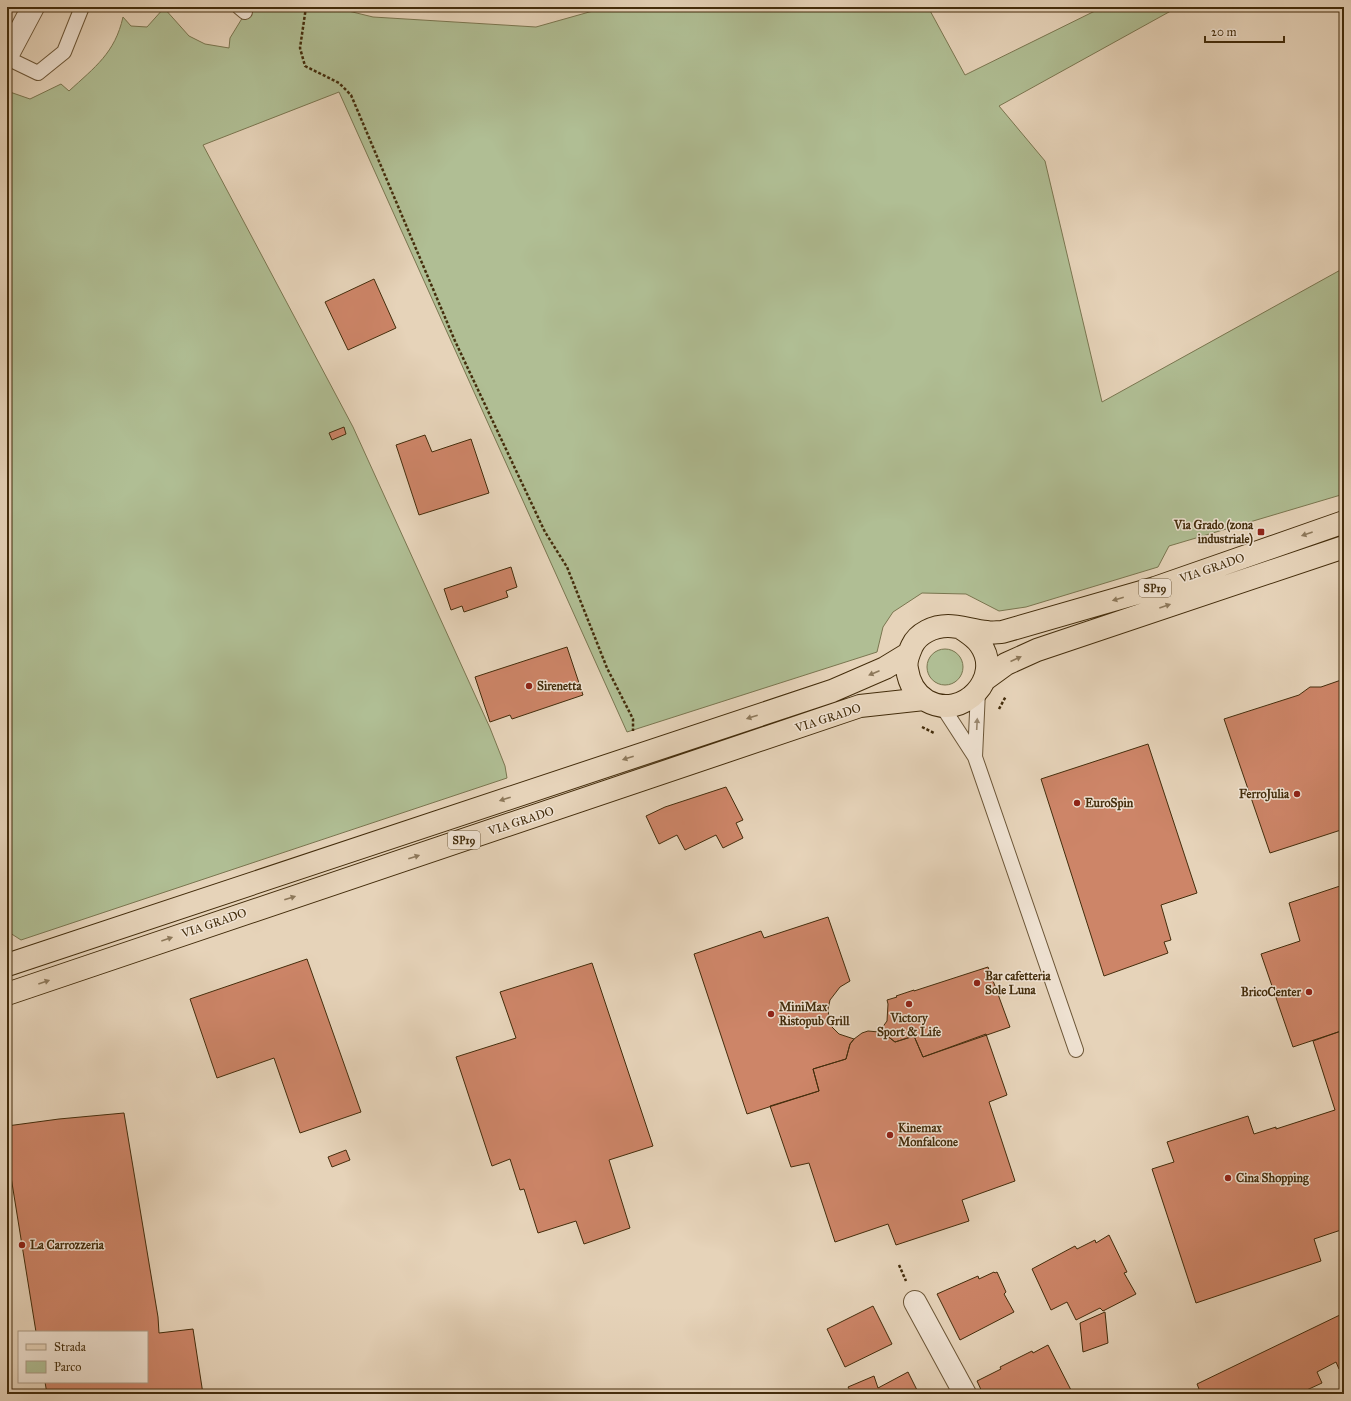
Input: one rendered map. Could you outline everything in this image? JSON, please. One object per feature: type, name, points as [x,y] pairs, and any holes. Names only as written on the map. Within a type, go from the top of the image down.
[{"type":"main road","name":"VIA GRADO","points":[[7,965],[832,691],[885,668],[908,654],[914,642],[923,633],[935,627],[948,626],[987,632],[1002,632],[1155,588],[1344,522]]},
{"type":"main road","name":"VIA GRADO","points":[[7,994],[860,706],[933,702],[956,705],[968,700],[981,686],[1006,664],[1037,650],[1344,547]]},
{"type":"main road","points":[[961,628],[972,635],[980,644],[986,656],[987,668],[981,686]]},
{"type":"main road","points":[[908,654],[906,667],[908,679],[915,691],[933,702]]},
{"type":"street","points":[[7,57],[33,7]]},
{"type":"street","points":[[915,1302],[965,1394]]},
{"type":"lane","points":[[7,57],[38,73],[64,52],[82,7]]},
{"type":"lane","points":[[975,757],[981,686]]},
{"type":"lane","points":[[933,702],[975,757],[1076,1050]]},
{"type":"path","points":[[306,7],[300,48],[305,66],[339,83],[351,95],[455,341],[545,532],[567,567],[607,668],[633,719],[633,736],[627,758]]},
{"type":"path","points":[[997,714],[1007,694]]},
{"type":"path","points":[[915,724],[935,734]]},
{"type":"green space","points":[[249,7],[332,7],[373,17],[536,27],[607,7],[928,7],[965,75],[1103,7],[1178,7],[999,106],[1045,161],[1102,402],[1344,268],[1344,494],[1169,546],[1158,567],[1026,607],[999,611],[966,594],[922,593],[893,612],[883,627],[877,652],[627,732],[339,92],[203,145],[353,427],[490,728],[505,766],[507,778],[21,940],[7,931],[7,91],[30,99],[61,84],[69,91],[95,67],[109,50],[115,40],[123,17],[131,26],[147,27],[164,8],[189,36],[205,44],[229,48],[230,38]]},
{"type":"green space","points":[[949,649],[958,654],[962,660],[962,674],[958,680],[949,685],[941,685],[932,680],[928,674],[927,663],[932,654],[938,650]]},
{"type":"building","points":[[374,279],[396,328],[348,350],[325,302]]},
{"type":"building","points":[[344,427],[346,434],[332,440],[329,433]]},
{"type":"building","points":[[425,435],[432,452],[471,439],[489,493],[419,515],[396,445]]},
{"type":"building","points":[[511,567],[517,587],[506,591],[508,597],[464,612],[462,606],[451,610],[444,589]]},
{"type":"building","name":"Sirenetta","points":[[567,647],[583,695],[512,719],[510,715],[490,722],[475,677]]},
{"type":"building","name":"FerroJulia","points":[[1344,679],[1344,829],[1270,853],[1224,719],[1299,695],[1310,687],[1321,687]]},
{"type":"building","points":[[1148,744],[1197,893],[1161,905],[1171,940],[1164,942],[1168,953],[1104,976],[1041,779]]},
{"type":"building","points":[[726,787],[743,820],[736,823],[743,838],[723,848],[716,835],[685,850],[677,835],[659,844],[646,816],[665,807]]},
{"type":"building","name":"BricoCenter","points":[[1343,885],[1344,1030],[1293,1047],[1261,954],[1300,941],[1289,903]]},
{"type":"building","name":"MiniMax Ristopub Grill","points":[[828,917],[850,981],[840,987],[830,1000],[828,1009],[832,1027],[839,1034],[854,1039],[850,1044],[846,1059],[813,1069],[819,1091],[747,1114],[694,954],[761,931],[764,938]]},
{"type":"building","points":[[307,959],[361,1112],[300,1133],[274,1058],[217,1078],[190,999]]},
{"type":"building","points":[[592,963],[653,1146],[609,1160],[630,1228],[584,1244],[576,1221],[538,1233],[524,1189],[520,1190],[510,1159],[492,1166],[456,1057],[516,1038],[500,992]]},
{"type":"building","points":[[988,967],[1010,1027],[923,1057],[914,1036],[895,1042],[879,1032],[887,1021],[887,1000]]},
{"type":"building","points":[[1344,1030],[1344,1229],[1314,1239],[1321,1261],[1196,1303],[1152,1169],[1174,1162],[1167,1142],[1248,1116],[1254,1134],[1276,1127],[1276,1129],[1335,1110],[1313,1041]]},
{"type":"building","name":"Kinemax Monfalcone","points":[[868,1031],[879,1032],[895,1042],[914,1036],[923,1057],[986,1034],[1007,1095],[989,1102],[1015,1181],[962,1200],[969,1221],[896,1245],[888,1224],[835,1242],[809,1163],[791,1167],[770,1106],[819,1091],[813,1069],[846,1059],[850,1044],[862,1033]]},
{"type":"building","points":[[124,1113],[158,1317],[159,1333],[193,1329],[203,1394],[47,1394],[45,1383],[148,1383],[148,1331],[36,1331],[7,1152],[7,1126],[59,1119]]},
{"type":"building","points":[[346,1150],[350,1160],[332,1167],[328,1157]]},
{"type":"building","points":[[1109,1235],[1127,1272],[1124,1273],[1136,1294],[1103,1311],[1100,1308],[1076,1320],[1067,1302],[1051,1310],[1032,1269],[1075,1246],[1077,1249],[1095,1240],[1096,1243]]},
{"type":"building","points":[[997,1272],[1006,1292],[1004,1294],[1014,1312],[960,1340],[937,1294],[978,1276],[979,1279]]},
{"type":"building","points":[[873,1306],[892,1344],[845,1367],[827,1329]]},
{"type":"building","points":[[1105,1312],[1108,1343],[1083,1352],[1080,1323]]},
{"type":"building","points":[[1344,1313],[1344,1369],[1343,1367],[1339,1369],[1336,1362],[1317,1372],[1322,1383],[1298,1394],[1201,1394],[1197,1384]]},
{"type":"building","points":[[1048,1345],[1073,1394],[983,1394],[977,1381],[1001,1369],[1000,1367],[1032,1351],[1033,1353]]},
{"type":"building","points":[[908,1372],[919,1394],[852,1394],[848,1387],[874,1376],[878,1388]]},
{"type":"place","name":"Via Grado (zona industriale)","points":[[1261,532]]},
{"type":"place","name":"Sirenetta","points":[[529,686]]},
{"type":"place","name":"FerroJulia","points":[[1297,794]]},
{"type":"place","name":"EuroSpin","points":[[1077,803]]},
{"type":"place","name":"Bar cafetteria Sole Luna","points":[[977,983]]},
{"type":"place","name":"BricoCenter","points":[[1309,992]]},
{"type":"place","name":"Victory Sport & Life","points":[[909,1004]]},
{"type":"place","name":"MiniMax Ristopub Grill","points":[[771,1014]]},
{"type":"place","name":"Kinemax Monfalcone","points":[[890,1135]]},
{"type":"place","name":"Cina Shopping","points":[[1228,1178]]},
{"type":"place","name":"La Carrozzeria","points":[[22,1245]]}]
